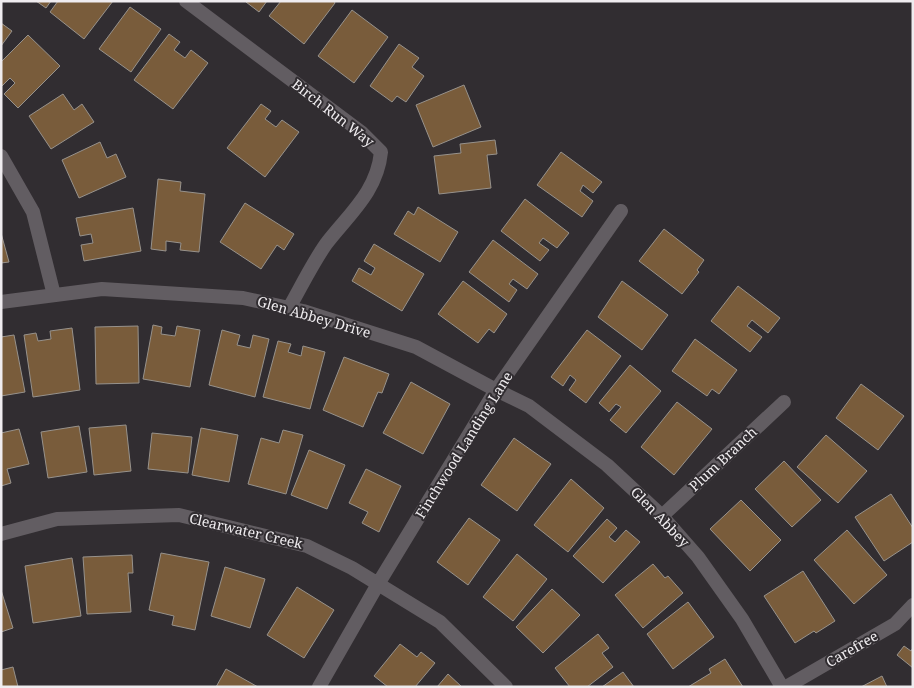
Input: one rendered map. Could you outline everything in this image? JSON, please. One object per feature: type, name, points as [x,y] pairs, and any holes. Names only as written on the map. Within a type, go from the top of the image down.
[{"type":"street","name":"Birch Run Way","points":[[186,1],[361,132],[381,152],[380,165],[370,190],[326,245],[289,308]]},
{"type":"street","points":[[1,156],[33,212],[54,295]]},
{"type":"street","name":"Finchwood Landing Lane","points":[[319,687],[378,584],[496,390],[621,211]]},
{"type":"street","name":"Glen Abbey Drive","points":[[1,302],[102,289],[242,298],[289,308],[416,347],[496,390]]},
{"type":"street","name":"Glen Abbey","points":[[496,390],[529,406],[607,465],[662,516],[698,557],[742,619],[782,687]]},
{"type":"street","name":"Plum Branch","points":[[662,516],[784,402]]},
{"type":"street","name":"Clearwater Creek","points":[[1,534],[57,519],[179,515],[307,546],[352,568],[440,622],[506,687]]},
{"type":"street","name":"Carefree","points":[[786,687],[895,624],[913,605]]},
{"type":"building","points":[[36,1],[51,1],[46,8]]},
{"type":"building","points":[[58,1],[113,1],[84,39],[50,12]]},
{"type":"building","points":[[247,1],[267,1],[259,12]]},
{"type":"building","points":[[281,1],[334,1],[335,3],[304,44],[269,16]]},
{"type":"building","points":[[130,7],[161,29],[131,72],[99,49]]},
{"type":"building","points":[[352,10],[388,37],[354,83],[318,56]]},
{"type":"building","points":[[1,23],[12,31],[1,46]]},
{"type":"building","points":[[169,34],[180,42],[174,50],[185,58],[191,50],[208,63],[173,109],[134,80]]},
{"type":"building","points":[[28,35],[60,66],[18,108],[4,94],[15,83],[10,78],[1,87],[1,62]]},
{"type":"building","points":[[399,44],[419,58],[412,67],[424,76],[406,102],[397,96],[392,102],[370,86]]},
{"type":"building","points":[[464,85],[481,127],[433,147],[416,105]]},
{"type":"building","points":[[63,94],[74,110],[82,104],[94,122],[51,149],[29,116]]},
{"type":"building","points":[[261,104],[271,111],[265,119],[276,127],[282,120],[299,132],[265,177],[227,148]]},
{"type":"building","points":[[495,140],[497,154],[487,155],[491,188],[439,194],[434,156],[461,153],[460,144]]},
{"type":"building","points":[[100,142],[107,158],[116,154],[126,177],[79,198],[62,160]]},
{"type":"building","points":[[561,152],[602,182],[593,193],[583,185],[580,191],[593,201],[582,217],[537,185]]},
{"type":"building","points":[[158,179],[181,182],[180,191],[205,194],[199,252],[180,250],[181,243],[166,241],[166,251],[151,249]]},
{"type":"building","points":[[525,199],[569,233],[557,248],[543,238],[539,243],[549,250],[540,261],[501,231]]},
{"type":"building","points":[[245,203],[294,234],[284,250],[277,245],[261,269],[220,242]]},
{"type":"building","points":[[418,207],[458,232],[440,262],[394,234],[408,211],[414,215]]},
{"type":"building","points":[[133,208],[141,251],[84,261],[81,245],[93,243],[91,234],[80,236],[76,218]]},
{"type":"building","points":[[664,229],[704,260],[697,270],[699,272],[682,294],[639,261]]},
{"type":"building","points":[[1,233],[9,262],[1,263]]},
{"type":"building","points":[[493,240],[538,274],[527,289],[513,279],[509,284],[517,290],[509,302],[469,272]]},
{"type":"building","points":[[374,244],[424,274],[402,311],[352,281],[359,268],[371,275],[375,268],[364,261]]},
{"type":"building","points":[[463,281],[507,314],[494,333],[489,329],[478,343],[438,314]]},
{"type":"building","points":[[622,281],[668,315],[642,350],[598,317]]},
{"type":"building","points":[[738,286],[780,318],[768,333],[752,320],[747,326],[762,337],[750,352],[711,321]]},
{"type":"building","points":[[153,325],[162,327],[161,334],[175,336],[177,326],[200,330],[190,387],[143,379]]},
{"type":"building","points":[[138,326],[139,383],[96,384],[95,327]]},
{"type":"building","points":[[72,328],[80,390],[33,397],[24,335],[36,333],[38,341],[51,339],[50,331]]},
{"type":"building","points":[[222,330],[240,335],[237,345],[250,348],[253,335],[269,339],[255,397],[209,385]]},
{"type":"building","points":[[587,330],[621,356],[586,403],[569,390],[576,380],[570,375],[563,386],[551,377]]},
{"type":"building","points":[[14,335],[25,392],[1,396],[1,337]]},
{"type":"building","points":[[695,339],[737,370],[719,394],[712,389],[707,396],[672,371]]},
{"type":"building","points":[[278,341],[291,344],[288,352],[301,356],[303,346],[325,352],[310,409],[263,397]]},
{"type":"building","points":[[344,357],[389,374],[382,393],[378,392],[363,427],[323,410]]},
{"type":"building","points":[[630,365],[661,391],[626,433],[610,420],[621,407],[616,404],[609,412],[599,403]]},
{"type":"building","points":[[411,382],[450,404],[423,454],[383,433]]},
{"type":"building","points":[[861,384],[904,416],[878,450],[836,418]]},
{"type":"building","points":[[677,402],[712,429],[674,475],[641,447]]},
{"type":"building","points":[[126,425],[131,471],[94,475],[89,428]]},
{"type":"building","points":[[79,426],[87,472],[48,478],[41,432]]},
{"type":"building","points":[[201,428],[238,435],[229,482],[192,475]]},
{"type":"building","points":[[19,429],[29,464],[7,469],[11,483],[1,486],[1,433]]},
{"type":"building","points":[[283,430],[303,435],[286,494],[248,484],[261,438],[279,443]]},
{"type":"building","points":[[152,433],[192,437],[188,473],[148,469]]},
{"type":"building","points":[[826,435],[867,471],[838,503],[797,467]]},
{"type":"building","points":[[514,438],[551,464],[517,511],[481,485]]},
{"type":"building","points":[[309,450],[345,465],[327,509],[291,495]]},
{"type":"building","points":[[784,461],[821,500],[792,527],[755,489]]},
{"type":"building","points":[[366,469],[401,486],[379,532],[362,523],[368,512],[349,503]]},
{"type":"building","points":[[571,479],[604,508],[568,552],[534,525]]},
{"type":"building","points":[[891,494],[913,528],[913,542],[884,561],[855,517]]},
{"type":"building","points":[[741,500],[781,540],[750,571],[710,529]]},
{"type":"building","points":[[469,518],[500,540],[468,585],[437,562]]},
{"type":"building","points":[[607,519],[617,528],[609,537],[615,542],[626,530],[640,542],[603,583],[573,556]]},
{"type":"building","points":[[847,530],[887,575],[854,604],[814,560]]},
{"type":"building","points":[[161,553],[209,562],[195,630],[172,625],[174,616],[149,610]]},
{"type":"building","points":[[517,554],[547,579],[513,621],[483,597]]},
{"type":"building","points":[[132,555],[133,573],[128,573],[131,612],[87,614],[83,557]]},
{"type":"building","points":[[72,558],[81,616],[33,623],[25,566]]},
{"type":"building","points":[[653,564],[665,578],[668,576],[683,593],[643,628],[615,595]]},
{"type":"building","points":[[225,567],[265,579],[250,628],[211,616]]},
{"type":"building","points":[[803,571],[835,621],[795,643],[764,596]]},
{"type":"building","points":[[297,587],[334,610],[304,658],[267,635]]},
{"type":"building","points":[[552,589],[580,615],[543,653],[516,627]]},
{"type":"building","points":[[1,590],[13,628],[1,632]]},
{"type":"building","points":[[688,602],[714,637],[673,669],[647,634]]},
{"type":"building","points":[[598,634],[609,648],[602,653],[613,667],[587,687],[570,687],[555,668]]},
{"type":"building","points":[[400,644],[417,657],[421,652],[435,663],[415,687],[388,687],[374,676]]},
{"type":"building","points":[[904,646],[911,651],[913,648],[913,668],[897,655]]},
{"type":"building","points":[[725,659],[743,687],[688,687],[711,673],[709,669]]},
{"type":"building","points":[[13,667],[18,687],[1,687],[1,670]]},
{"type":"building","points":[[226,669],[258,687],[216,687]]},
{"type":"building","points":[[623,672],[634,687],[602,687]]},
{"type":"building","points":[[448,674],[462,687],[437,687]]},
{"type":"building","points":[[882,676],[887,687],[861,687]]}]
